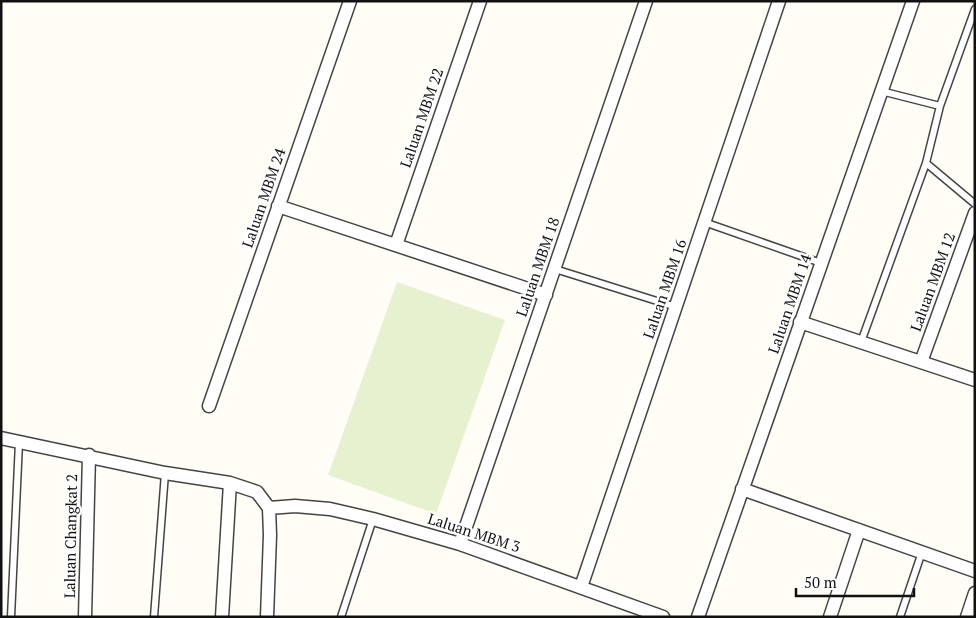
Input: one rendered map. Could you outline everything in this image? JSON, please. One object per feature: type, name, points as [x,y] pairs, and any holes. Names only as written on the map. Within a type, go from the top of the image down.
[{"type":"street","name":"Laluan MBM 24","points":[[209,406],[350,1]]},
{"type":"street","name":"Laluan MBM 22","points":[[396,245],[480,1]]},
{"type":"street","name":"Laluan MBM 18","points":[[460,544],[646,1]]},
{"type":"street","name":"Laluan MBM 16","points":[[581,587],[779,1]]},
{"type":"street","name":"Laluan MBM 14","points":[[698,617],[913,1]]},
{"type":"street","points":[[278,206],[546,296]]},
{"type":"street","name":"Laluan MBM 12","points":[[922,362],[975,213]]},
{"type":"street","points":[[800,322],[975,380]]},
{"type":"street","points":[[1,438],[19,440],[165,473],[230,483],[256,492],[268,508],[270,534],[266,617]]},
{"type":"street","name":"Laluan Changkat 2","points":[[85,617],[89,455]]},
{"type":"street","points":[[222,617],[230,483]]},
{"type":"street","points":[[742,489],[975,571]]},
{"type":"street","name":"Laluan MBM 3","points":[[268,508],[294,506],[330,510],[373,519],[460,544],[663,617]]},
{"type":"street","points":[[830,617],[859,530]]},
{"type":"street","points":[[967,617],[975,593]]},
{"type":"lane","points":[[861,342],[926,164],[940,106],[975,9]]},
{"type":"lane","points":[[881,91],[940,106]]},
{"type":"lane","points":[[926,164],[975,204]]},
{"type":"lane","points":[[704,222],[821,263]]},
{"type":"lane","points":[[554,269],[676,307]]},
{"type":"lane","points":[[11,617],[19,440]]},
{"type":"lane","points":[[154,617],[165,473]]},
{"type":"lane","points":[[340,617],[373,519]]},
{"type":"lane","points":[[900,617],[922,552]]},
{"type":"green space","points":[[397,282],[505,320],[436,514],[328,475]]}]
